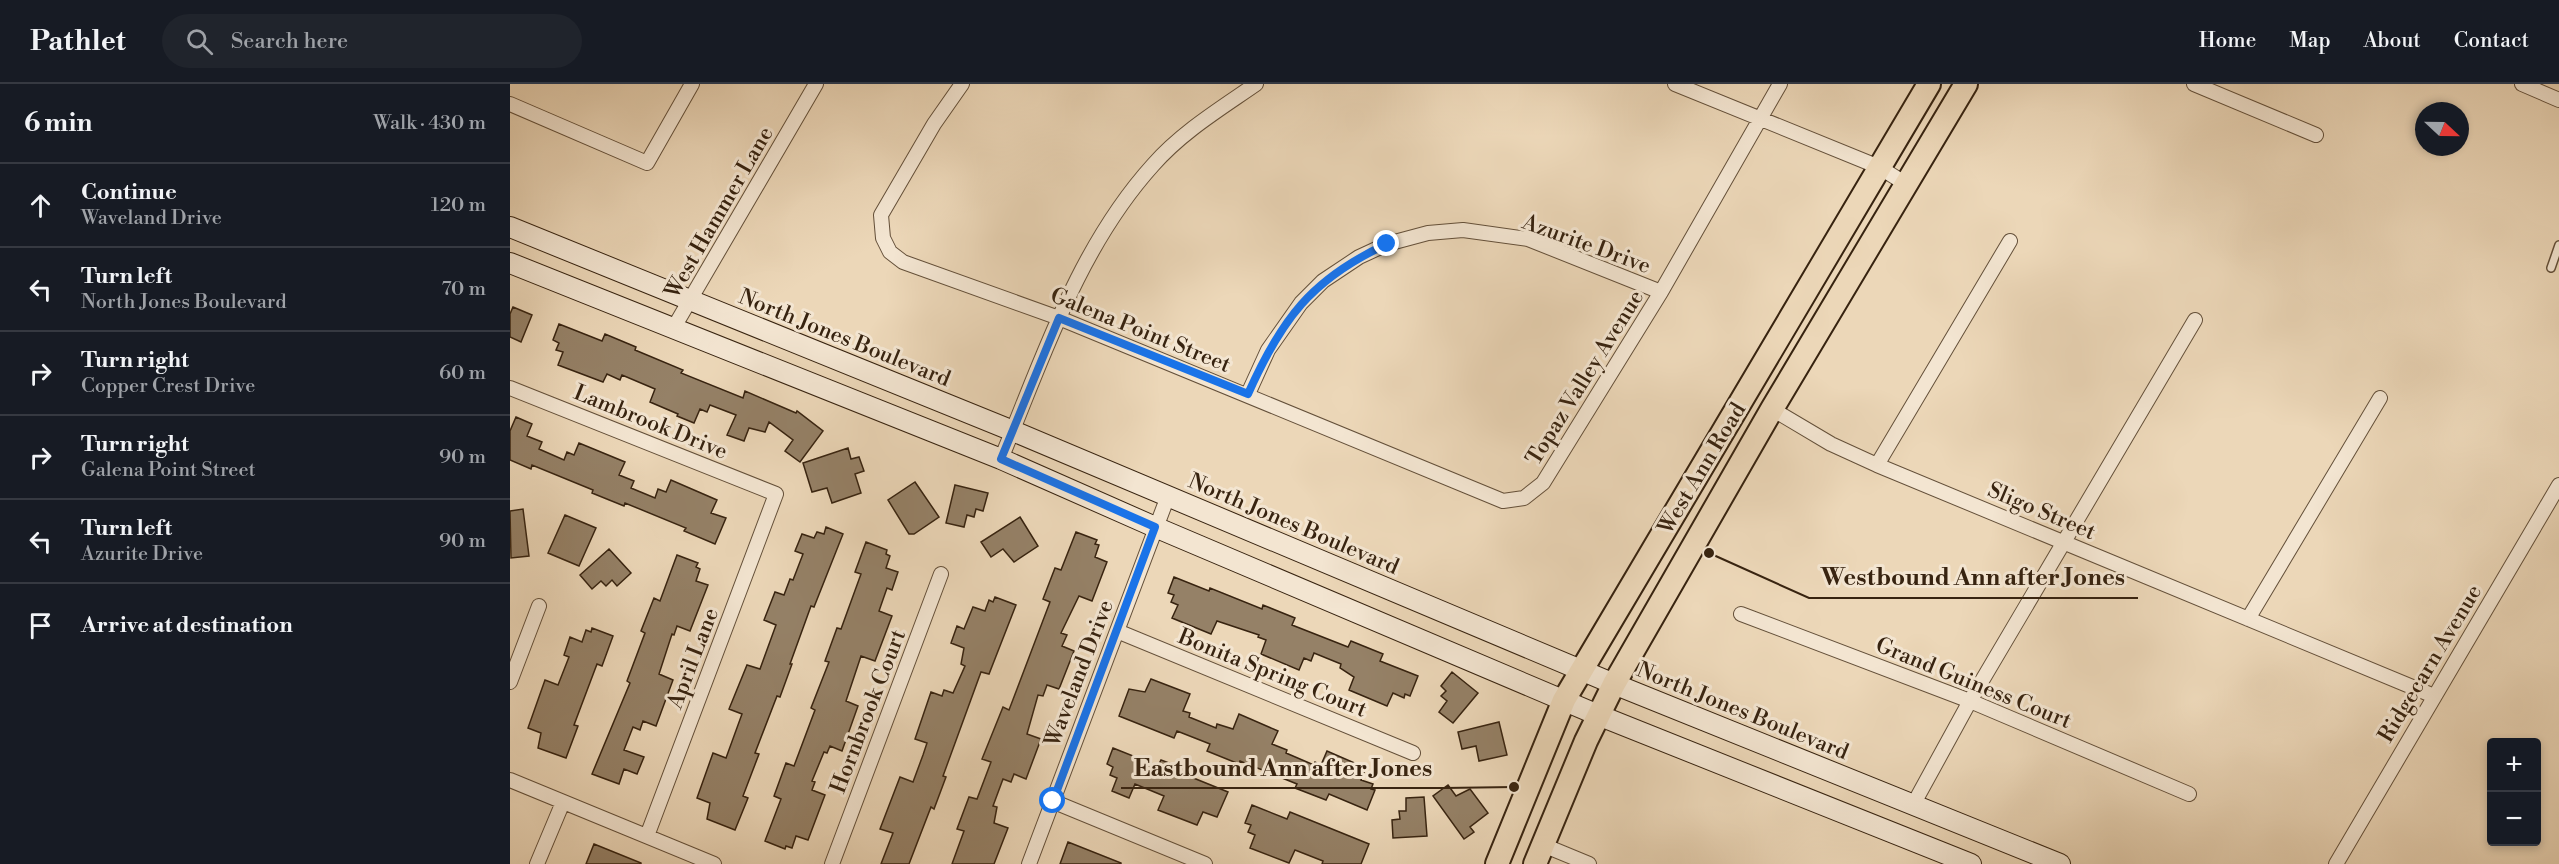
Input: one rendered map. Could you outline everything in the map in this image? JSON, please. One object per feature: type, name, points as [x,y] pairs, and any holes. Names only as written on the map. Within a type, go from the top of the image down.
[{"type":"main road","name":"West Ann Road","points":[[1497,864],[1564,700],[1929,84]]},
{"type":"main road","name":"West Ann Road","points":[[1539,855],[1598,715],[1614,684],[1772,409],[1966,84]]},
{"type":"main road","name":"North Jones Boulevard","points":[[510,227],[1013,430],[1582,668],[1614,684],[2060,864]]},
{"type":"main road","points":[[510,263],[1001,459],[1155,527],[1598,715],[1971,864]]},
{"type":"main road","points":[[1772,409],[1767,395],[1779,370],[1792,314]]},
{"type":"street","points":[[510,104],[647,163],[692,84]]},
{"type":"street","name":"West Hammer Lane","points":[[673,329],[816,84]]},
{"type":"street","name":"Galena Point Street","points":[[962,84],[934,124],[882,215],[883,238],[890,252],[903,262],[1059,318],[1503,501],[1524,498]]},
{"type":"street","points":[[1001,459],[1059,318],[1108,223],[1153,165],[1196,124],[1256,84]]},
{"type":"street","points":[[1675,84],[1880,167],[1906,184]]},
{"type":"street","name":"Topaz Valley Avenue","points":[[1524,498],[1543,483],[1661,292],[1780,84]]},
{"type":"street","points":[[2194,84],[2316,135]]},
{"type":"street","points":[[2522,84],[2559,100]]},
{"type":"street","name":"Azurite Drive","points":[[1248,394],[1268,350],[1301,303],[1323,281],[1359,257],[1387,244],[1428,233],[1463,230],[1528,239],[1661,292]]},
{"type":"street","points":[[1877,465],[2010,241]]},
{"type":"street","points":[[1913,805],[1970,701],[2195,320]]},
{"type":"street","name":"Lambrook Drive","points":[[510,388],[776,494]]},
{"type":"street","points":[[2248,619],[2380,398]]},
{"type":"street","name":"Sligo Street","points":[[1772,409],[1831,444],[1877,465],[2434,696]]},
{"type":"street","name":"Ridgecarn Avenue","points":[[2336,864],[2559,485]]},
{"type":"street","name":"April Lane","points":[[647,836],[776,494]]},
{"type":"street","name":"Waveland Drive","points":[[1029,864],[1168,496]]},
{"type":"street","name":"Hornbrook Court","points":[[832,864],[941,574]]},
{"type":"street","points":[[510,682],[539,606]]},
{"type":"street","name":"Grand Guiness Court","points":[[1741,614],[1970,701],[2189,794]]},
{"type":"street","name":"Bonita Spring Court","points":[[1117,631],[1413,753]]},
{"type":"street","points":[[510,780],[714,864]]},
{"type":"street","points":[[1053,801],[1205,864]]},
{"type":"street","points":[[537,864],[563,802]]},
{"type":"street","points":[[1539,855],[1589,864]]},
{"type":"lane","points":[[2551,268],[2559,245]]},
{"type":"building","points":[[513,307],[532,315],[521,342],[510,337],[510,314]]},
{"type":"building","points":[[559,324],[602,341],[605,334],[636,347],[635,350],[683,370],[681,373],[743,398],[745,391],[796,413],[797,411],[823,431],[800,462],[785,451],[793,440],[769,422],[765,432],[749,428],[744,441],[727,435],[736,415],[710,405],[707,412],[700,409],[694,423],[650,402],[655,389],[622,375],[620,380],[607,374],[603,382],[558,365],[563,352],[556,350],[559,343],[553,340]]},
{"type":"building","points":[[516,417],[532,424],[527,436],[542,442],[539,449],[564,460],[567,452],[574,455],[579,443],[625,462],[619,475],[634,481],[631,488],[655,498],[658,489],[666,492],[671,480],[717,500],[711,513],[726,518],[715,544],[684,531],[686,528],[625,503],[624,506],[592,493],[593,490],[532,465],[531,469],[510,460],[510,431]]},
{"type":"building","points":[[848,448],[851,459],[859,457],[864,471],[855,474],[861,493],[832,503],[827,488],[812,492],[803,463]]},
{"type":"building","points":[[915,482],[939,517],[914,534],[909,534],[888,500]]},
{"type":"building","points":[[955,485],[988,493],[983,511],[976,509],[974,517],[967,515],[964,527],[946,523]]},
{"type":"building","points":[[523,509],[529,556],[511,558],[510,511]]},
{"type":"building","points":[[565,515],[596,528],[579,566],[548,553]]},
{"type":"building","points":[[1020,517],[1038,546],[1014,562],[1003,549],[991,557],[981,542]]},
{"type":"building","points":[[826,527],[843,534],[814,607],[811,606],[780,697],[777,696],[755,753],[759,754],[743,796],[748,798],[735,830],[707,819],[710,803],[697,798],[713,753],[726,758],[742,714],[729,709],[747,665],[760,669],[776,625],[764,620],[775,592],[784,595],[790,579],[793,580],[803,554],[795,551],[802,534],[814,538],[817,532],[824,534]]},
{"type":"building","points":[[1076,532],[1097,540],[1095,544],[1099,545],[1095,557],[1107,562],[1092,601],[1079,596],[1061,633],[1067,635],[1062,646],[1074,651],[1059,689],[1047,685],[1043,696],[1038,695],[1027,734],[1041,739],[1026,779],[1014,774],[1011,782],[1003,779],[993,806],[997,807],[994,823],[1008,828],[994,864],[952,864],[964,831],[957,829],[969,797],[977,799],[991,762],[982,759],[1003,707],[1009,710],[1050,602],[1043,599],[1055,568],[1061,570]]},
{"type":"building","points":[[866,542],[887,550],[886,554],[890,556],[886,568],[898,572],[892,590],[887,588],[879,611],[892,616],[875,661],[861,656],[846,701],[858,706],[842,751],[830,746],[827,753],[824,752],[812,781],[815,782],[812,790],[825,795],[808,840],[796,836],[792,848],[786,846],[785,849],[765,841],[781,799],[774,796],[786,763],[794,766],[815,710],[811,708],[829,662],[825,661],[837,628],[841,629],[861,574],[855,572]]},
{"type":"building","points":[[609,549],[631,573],[617,586],[612,580],[606,586],[601,581],[592,589],[580,575]]},
{"type":"building","points":[[677,555],[698,563],[696,567],[700,569],[696,581],[708,585],[690,631],[677,626],[674,635],[672,634],[659,674],[673,680],[656,726],[643,721],[640,730],[633,727],[624,750],[644,757],[637,774],[624,769],[619,784],[592,774],[630,683],[627,681],[645,633],[641,631],[654,598],[660,601]]},
{"type":"building","points":[[1174,577],[1209,591],[1210,588],[1262,609],[1263,605],[1295,618],[1292,625],[1348,647],[1351,641],[1383,654],[1380,661],[1418,676],[1410,696],[1405,694],[1404,698],[1393,693],[1387,706],[1349,690],[1354,677],[1340,668],[1341,664],[1314,653],[1311,661],[1304,658],[1299,670],[1261,654],[1266,640],[1258,637],[1259,635],[1217,621],[1211,634],[1172,618],[1178,605],[1171,602],[1174,595],[1168,593]]},
{"type":"building","points":[[995,597],[1016,605],[989,674],[981,672],[943,776],[946,777],[934,809],[931,807],[909,864],[881,864],[893,833],[880,829],[900,777],[913,782],[927,743],[915,739],[931,692],[942,696],[944,690],[953,693],[965,666],[961,664],[964,648],[951,643],[957,626],[964,629],[973,607],[985,611],[989,600],[993,602]]},
{"type":"building","points":[[592,628],[613,636],[602,666],[597,664],[574,725],[578,726],[566,758],[538,748],[541,733],[528,728],[545,680],[558,685],[569,657],[564,655],[570,637],[582,642],[586,630],[591,632]]},
{"type":"building","points":[[1452,672],[1478,693],[1453,723],[1439,712],[1447,701],[1441,696],[1446,691],[1441,686]]},
{"type":"building","points":[[1151,679],[1190,694],[1183,711],[1190,713],[1189,717],[1216,728],[1217,724],[1233,729],[1239,714],[1278,731],[1272,744],[1314,765],[1315,762],[1321,765],[1327,751],[1366,768],[1361,780],[1373,784],[1371,789],[1375,790],[1367,810],[1329,794],[1326,800],[1295,788],[1297,784],[1240,761],[1239,764],[1207,751],[1210,744],[1177,731],[1174,738],[1119,716],[1129,689],[1145,692]]},
{"type":"building","points":[[1499,722],[1507,755],[1479,761],[1476,746],[1462,749],[1458,732]]},
{"type":"building","points":[[1113,748],[1158,766],[1161,760],[1193,772],[1191,777],[1228,792],[1217,817],[1203,812],[1197,825],[1158,810],[1164,796],[1135,784],[1129,798],[1112,791],[1117,778],[1110,775],[1113,767],[1107,764]]},
{"type":"building","points":[[1448,785],[1456,796],[1470,789],[1488,813],[1470,827],[1474,832],[1464,839],[1433,796]]},
{"type":"building","points":[[1424,797],[1427,836],[1393,838],[1392,820],[1400,819],[1399,811],[1406,811],[1406,798]]},
{"type":"building","points":[[1252,805],[1287,819],[1290,812],[1369,844],[1361,864],[1322,864],[1323,861],[1295,850],[1289,863],[1250,848],[1255,835],[1248,832],[1251,825],[1245,823]]},
{"type":"building","points":[[1068,842],[1121,863],[1121,864],[1060,864]]},
{"type":"building","points":[[594,844],[641,863],[641,864],[586,864]]},
{"type":"place","name":"Westbound Ann after Jones","points":[[1709,553]]},
{"type":"place","name":"Eastbound Ann after Jones","points":[[1514,787]]},
{"type":"route","points":[[1053,801],[1155,527],[1001,459],[1059,318],[1248,394],[1268,350],[1301,303],[1323,281],[1359,257],[1387,244]]}]
